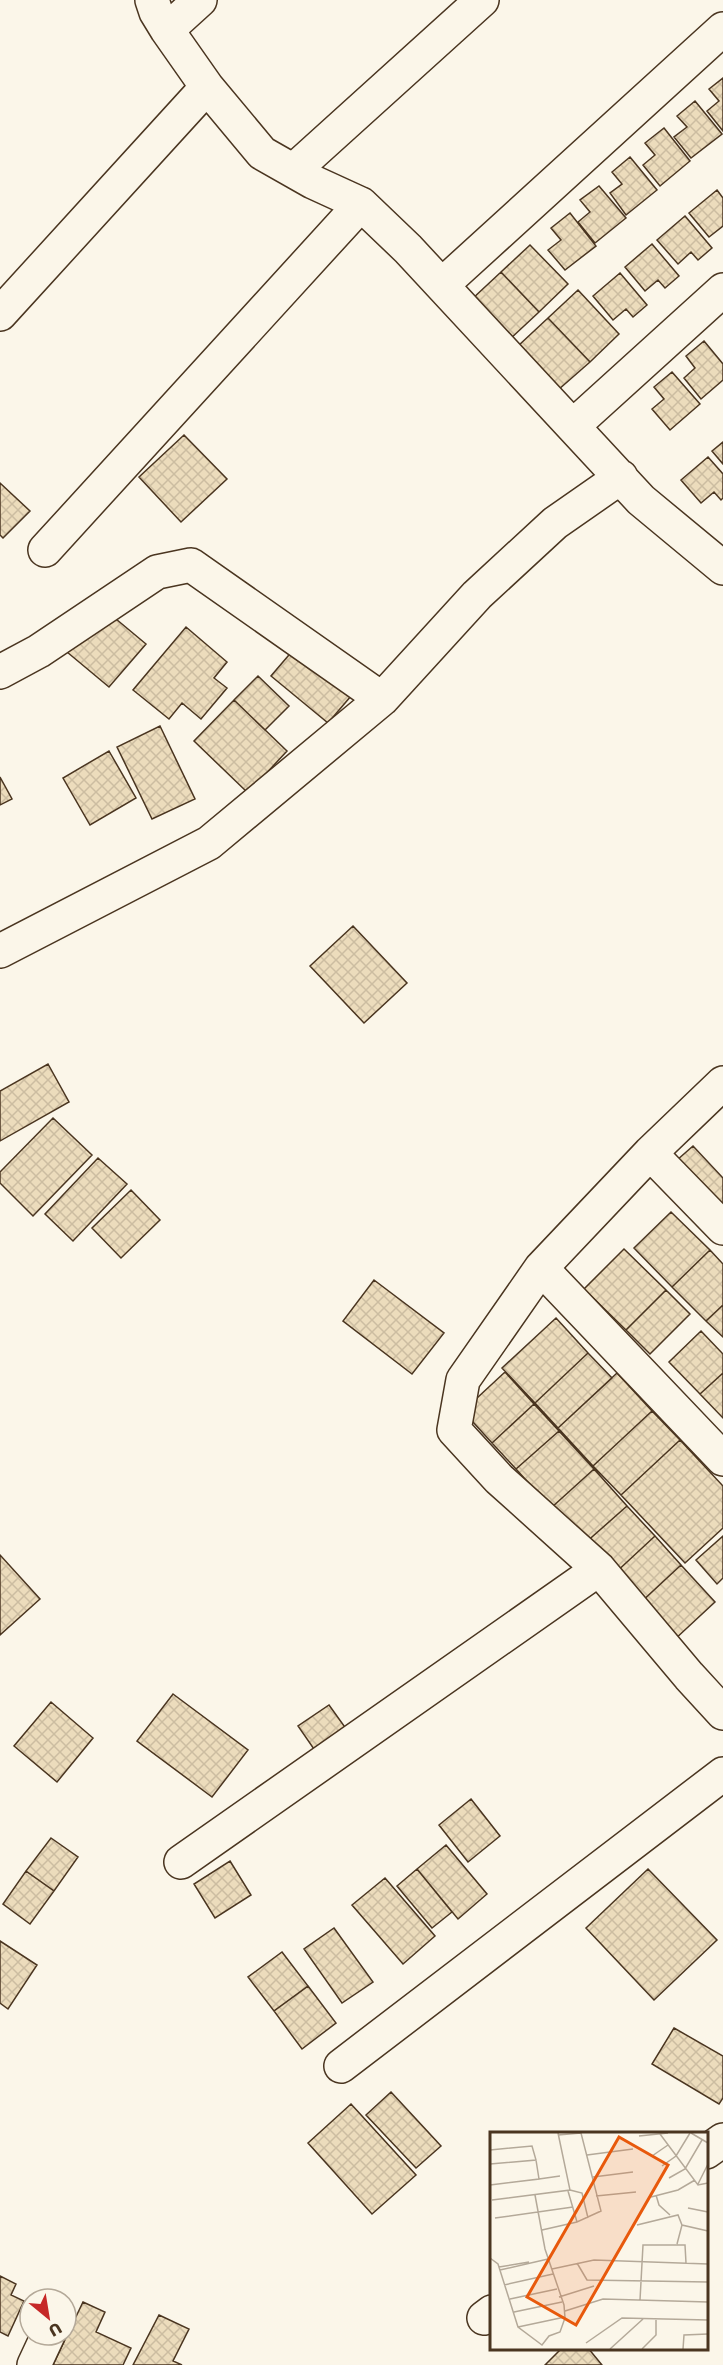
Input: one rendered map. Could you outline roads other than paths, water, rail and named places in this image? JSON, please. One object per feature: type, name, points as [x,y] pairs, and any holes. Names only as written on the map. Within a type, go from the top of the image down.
[{"type":"street","points":[[152,0],[167,30],[207,87],[262,153],[361,204],[442,285],[641,500],[722,565]]},
{"type":"street","points":[[167,30],[200,0]]},
{"type":"street","points":[[294,170],[482,0]]},
{"type":"street","points":[[442,285],[723,29]]},
{"type":"street","points":[[0,314],[207,87]]},
{"type":"street","points":[[45,550],[361,204]]},
{"type":"street","points":[[573,426],[723,290]]},
{"type":"street","points":[[0,951],[209,843],[382,699],[477,595],[555,523],[621,477]]},
{"type":"street","points":[[0,672],[39,651],[157,572],[191,565],[382,699]]},
{"type":"street","points":[[723,1083],[650,1154],[541,1268],[463,1380],[454,1430],[499,1479],[599,1569],[689,1677],[723,1713]]},
{"type":"street","points":[[650,1154],[723,1228]]},
{"type":"street","points":[[541,1268],[723,1459]]},
{"type":"street","points":[[181,1862],[599,1569]]},
{"type":"street","points":[[340,2066],[723,1774]]},
{"type":"street","points":[[708,2151],[723,2140]]},
{"type":"street","points":[[34,2365],[42,2347]]}]
